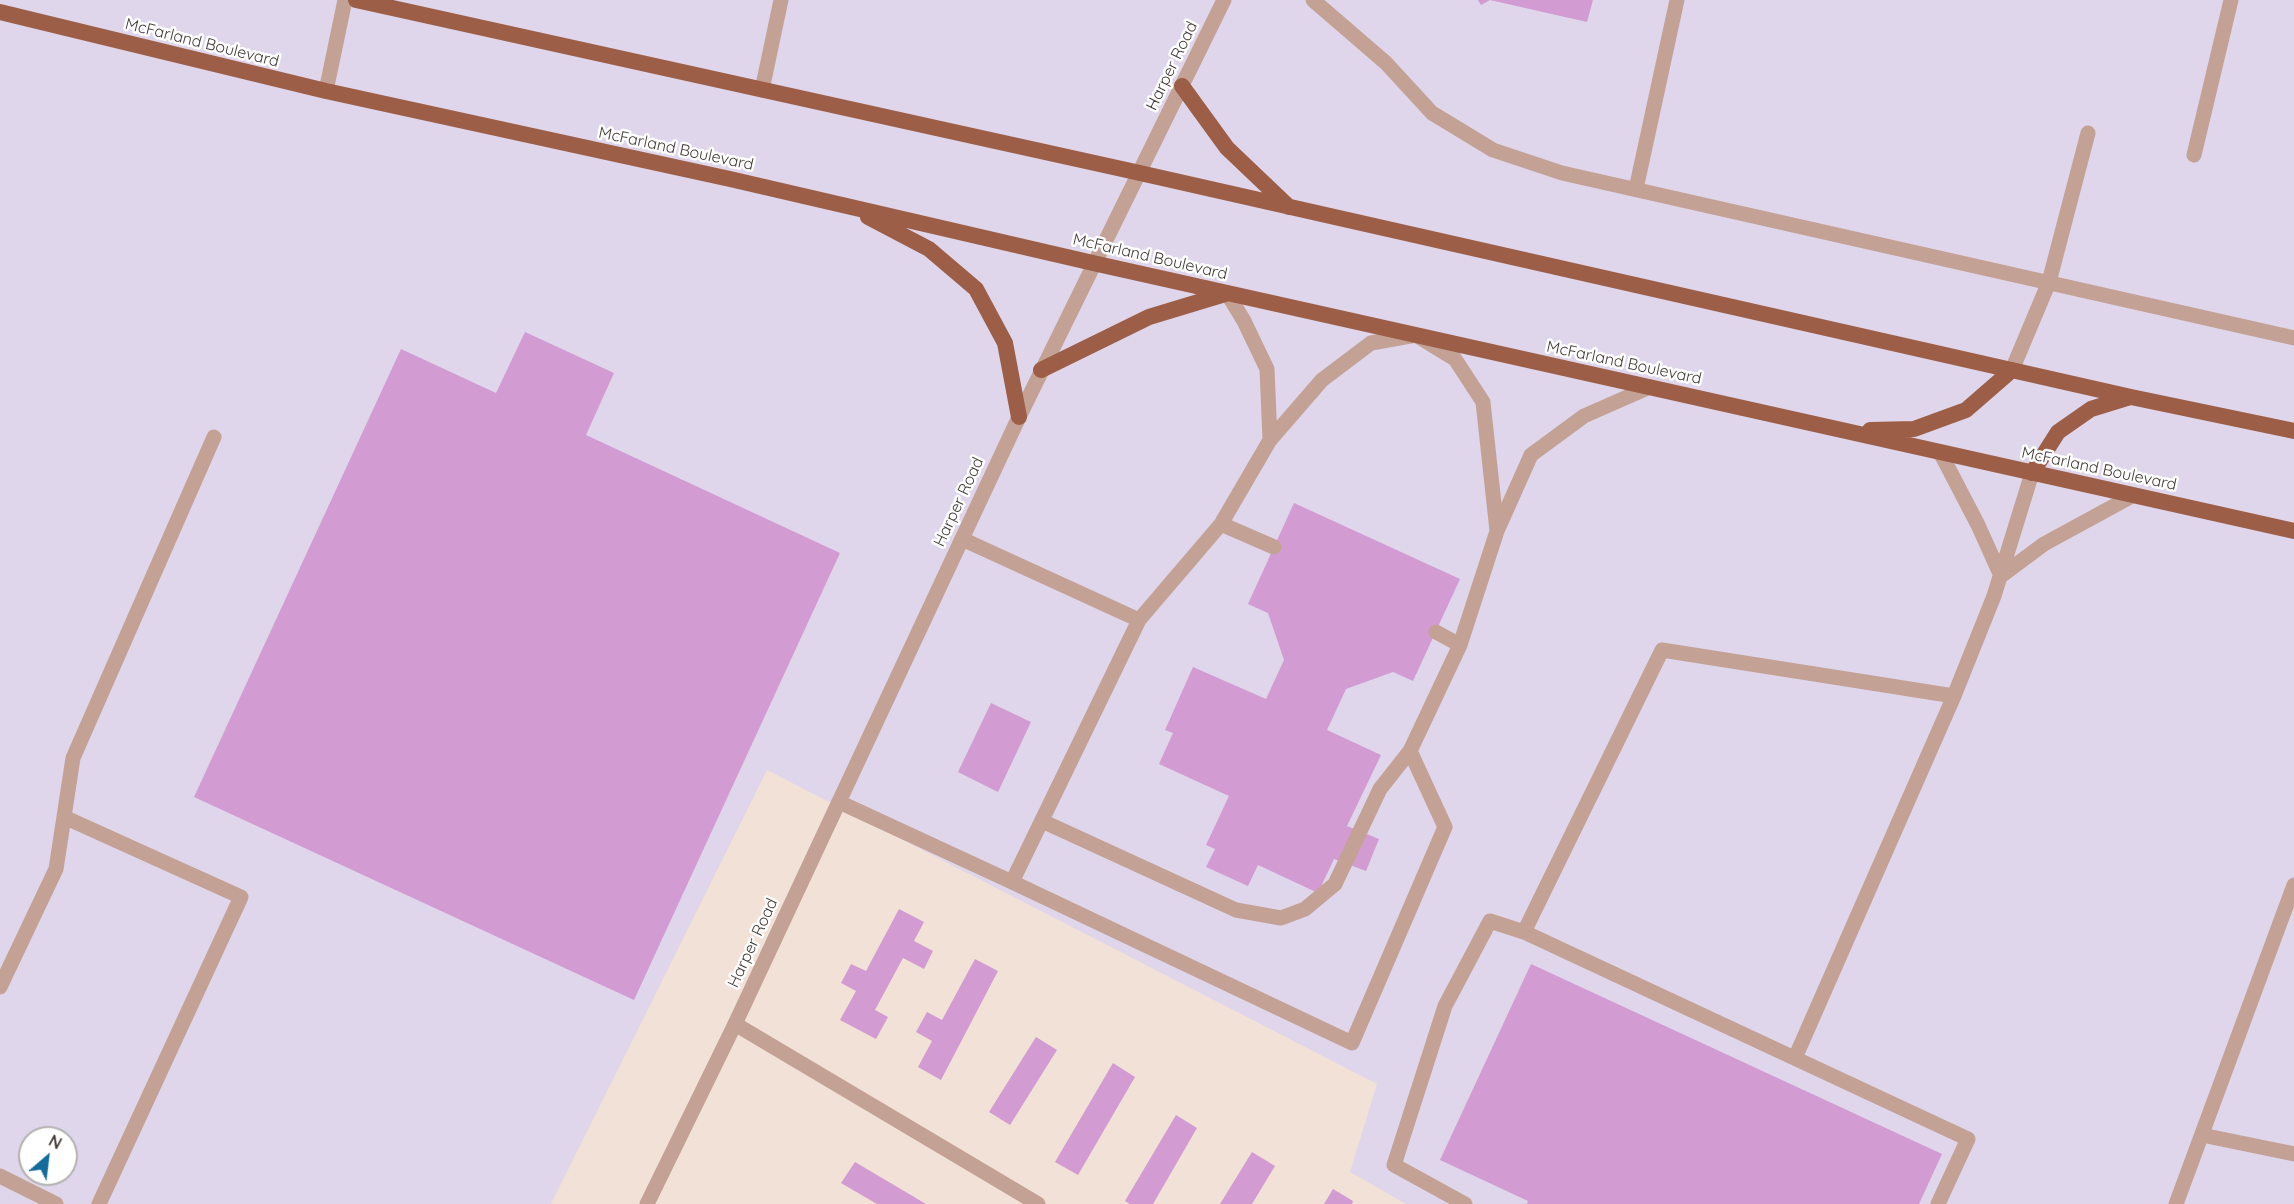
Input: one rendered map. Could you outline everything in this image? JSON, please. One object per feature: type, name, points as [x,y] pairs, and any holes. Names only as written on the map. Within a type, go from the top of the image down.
[{"type":"highway","points":[[356,0],[1140,173],[2131,397],[2294,431]]},
{"type":"highway","name":"McFarland Boulevard","points":[[0,12],[326,91],[730,179],[1093,263],[2294,531]]},
{"type":"highway","points":[[1182,86],[1227,148],[1289,207]]},
{"type":"highway","points":[[849,207],[929,249],[976,289],[1005,343],[1019,417]]},
{"type":"highway","points":[[1041,370],[1149,317],[1227,293]]},
{"type":"highway","points":[[1845,431],[1914,429],[1966,410],[2012,370]]},
{"type":"highway","points":[[2032,473],[2058,432],[2091,409],[2131,397]]},
{"type":"street","points":[[326,91],[345,0]]},
{"type":"street","points":[[762,90],[781,0]]},
{"type":"street","name":"Harper Road","points":[[647,1204],[735,1024],[1041,370],[1224,0]]},
{"type":"street","points":[[1312,0],[1386,63],[1432,113],[1493,150],[1562,173],[2294,338]]},
{"type":"street","points":[[1636,189],[1677,0]]},
{"type":"street","points":[[2194,155],[2231,0]]},
{"type":"street","points":[[2012,370],[2049,282],[2088,132]]},
{"type":"street","points":[[1227,293],[1244,321],[1267,369],[1270,440]]},
{"type":"street","points":[[1012,882],[1139,620],[1221,524],[1270,440],[1322,380],[1371,343],[1416,335],[1455,359],[1483,402],[1497,531]]},
{"type":"street","points":[[1042,821],[1236,910],[1281,918],[1305,909],[1335,884],[1380,789],[1410,751],[1460,645],[1497,531],[1531,455],[1584,416],[1650,387]]},
{"type":"street","points":[[0,987],[56,869],[73,758],[214,437]]},
{"type":"street","points":[[1940,452],[1978,525],[2001,576]]},
{"type":"street","points":[[1795,1058],[1954,696],[2001,576],[2032,473]]},
{"type":"street","points":[[2001,576],[2044,544],[2134,495]]},
{"type":"street","points":[[1221,524],[1274,548]]},
{"type":"street","points":[[962,539],[1139,620]]},
{"type":"street","points":[[1436,632],[1460,645]]},
{"type":"street","points":[[1524,932],[1662,650],[1954,696]]},
{"type":"street","points":[[839,802],[1353,1043],[1445,827],[1410,751]]},
{"type":"street","points":[[64,817],[242,897],[99,1204]]},
{"type":"street","points":[[2176,1204],[2294,885]]},
{"type":"street","points":[[1465,1204],[1394,1165],[1445,1006],[1490,921],[1524,932],[1968,1140],[1938,1204]]},
{"type":"street","points":[[735,1024],[1038,1204]]},
{"type":"street","points":[[2202,1135],[2294,1154]]},
{"type":"street","points":[[0,1176],[56,1204]]},
{"type":"shaded area","points":[[0,0],[2294,0],[2294,1204],[1406,1204],[1350,1172],[1377,1084],[767,770],[551,1204],[0,1204]]},
{"type":"building","points":[[1478,0],[1490,0],[1481,5]]},
{"type":"building","points":[[1490,0],[1593,0],[1587,22]]},
{"type":"building","points":[[525,332],[614,373],[586,435],[840,553],[634,1000],[194,797],[401,349],[496,393]]},
{"type":"building","points":[[1294,503],[1460,579],[1413,681],[1393,672],[1346,689],[1327,730],[1381,755],[1347,826],[1379,839],[1366,871],[1334,859],[1318,893],[1258,865],[1248,886],[1206,867],[1215,849],[1206,845],[1229,796],[1159,764],[1173,733],[1165,730],[1193,667],[1266,699],[1284,660],[1268,613],[1248,604]]},
{"type":"building","points":[[991,703],[1031,722],[998,792],[958,772]]},
{"type":"building","points":[[899,909],[924,922],[914,941],[933,951],[924,969],[903,958],[875,1010],[888,1017],[876,1039],[840,1020],[856,991],[841,983],[851,964],[866,971]]},
{"type":"building","points":[[975,959],[998,971],[941,1080],[918,1067],[932,1041],[916,1032],[927,1012],[942,1020]]},
{"type":"building","points":[[1531,964],[1942,1154],[1919,1204],[1527,1204],[1528,1201],[1440,1160]]},
{"type":"building","points":[[1036,1037],[1057,1050],[1010,1125],[989,1112]]},
{"type":"building","points":[[1113,1063],[1135,1077],[1078,1175],[1055,1162]]},
{"type":"building","points":[[1176,1115],[1197,1128],[1153,1204],[1130,1204],[1125,1201]]},
{"type":"building","points":[[1252,1152],[1275,1166],[1252,1204],[1220,1204]]},
{"type":"building","points":[[855,1162],[926,1204],[877,1204],[841,1183]]},
{"type":"building","points":[[1333,1189],[1353,1201],[1352,1204],[1324,1204]]}]
